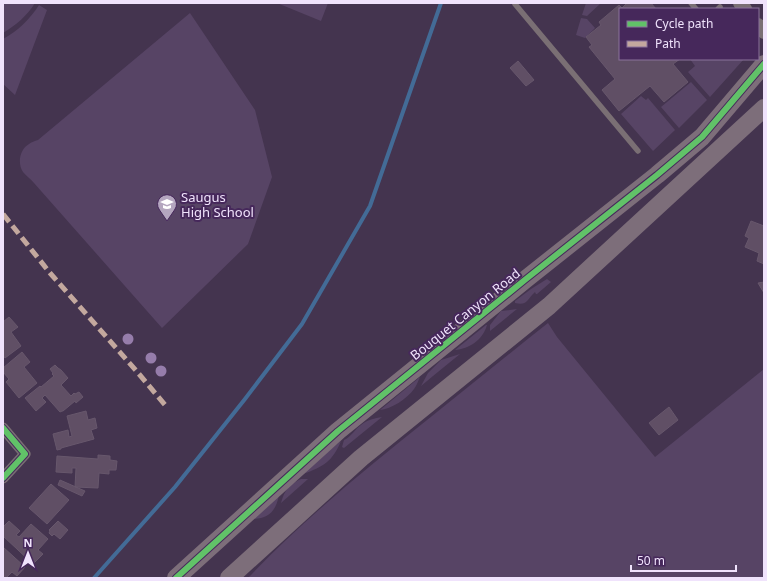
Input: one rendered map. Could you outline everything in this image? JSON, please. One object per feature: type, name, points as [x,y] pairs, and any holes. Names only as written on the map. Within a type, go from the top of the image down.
[{"type":"main road","name":"Bouquet Canyon Road","points":[[176,578],[338,431],[657,175],[702,137],[764,64]]},
{"type":"main road","points":[[229,578],[361,458],[549,306],[764,108]]},
{"type":"street","points":[[3,428],[25,454],[3,478]]},
{"type":"lane","points":[[516,3],[515,4],[638,152]]},
{"type":"shaded area","points":[[3,3],[35,3],[21,20],[3,33]]},
{"type":"shaded area","points":[[277,3],[328,3],[321,21]]},
{"type":"shaded area","points":[[586,3],[601,3],[587,16],[582,15]]},
{"type":"shaded area","points":[[39,5],[47,10],[15,95],[3,84],[3,39],[23,24]]},
{"type":"shaded area","points":[[190,13],[255,110],[272,177],[248,244],[162,328],[24,173],[20,165],[20,156],[26,146],[38,140]]},
{"type":"shaded area","points":[[581,18],[587,19],[595,28],[585,38],[576,35]]},
{"type":"shaded area","points":[[691,60],[743,60],[710,97],[688,72],[695,66]]},
{"type":"shaded area","points":[[691,82],[707,100],[679,128],[661,107]]},
{"type":"shaded area","points":[[641,96],[646,100],[648,98],[675,130],[653,151],[621,114]]},
{"type":"shaded area","points":[[547,279],[551,282],[537,294],[535,292],[525,303],[515,303],[515,301],[531,289]]},
{"type":"shaded area","points":[[517,309],[490,331],[490,325],[501,311]]},
{"type":"shaded area","points":[[548,323],[557,337],[655,457],[764,369],[764,578],[248,578],[291,535],[337,494]]},
{"type":"shaded area","points":[[486,325],[482,335],[475,343],[465,348],[455,350]]},
{"type":"shaded area","points":[[460,354],[421,386],[428,373],[441,360]]},
{"type":"shaded area","points":[[420,377],[415,388],[403,400],[394,406],[380,410]]},
{"type":"shaded area","points":[[382,417],[344,448],[342,447],[344,440],[361,425]]},
{"type":"shaded area","points":[[341,441],[331,458],[322,466],[303,474],[322,456]]},
{"type":"shaded area","points":[[301,479],[308,479],[281,503],[288,488],[293,483]]},
{"type":"shaded area","points":[[279,495],[274,509],[268,515],[254,519]]},
{"type":"building","points":[[627,3],[651,3],[655,8],[622,8]]},
{"type":"building","points":[[619,5],[622,8],[619,8],[619,60],[679,60],[673,64],[688,82],[664,102],[650,86],[619,111],[602,90],[615,79],[589,47],[592,45],[586,37],[601,25],[599,22]]},
{"type":"building","points":[[518,61],[534,80],[526,86],[510,68]]},
{"type":"building","points":[[751,221],[764,226],[764,264],[757,261],[759,253],[745,247],[749,238],[745,236]]},
{"type":"building","points":[[764,282],[764,293],[758,283]]},
{"type":"building","points":[[9,317],[18,327],[11,332],[21,346],[5,358],[3,355],[3,322]]},
{"type":"building","points":[[22,352],[30,362],[24,367],[37,383],[19,398],[6,382],[9,379],[3,372],[3,368]]},
{"type":"building","points":[[55,365],[68,378],[61,385],[71,396],[74,393],[79,392],[83,397],[76,403],[75,401],[60,412],[45,395],[42,398],[46,402],[36,411],[25,398],[54,376],[50,369]]},
{"type":"building","points":[[669,407],[678,420],[659,435],[649,423]]},
{"type":"building","points":[[86,411],[88,420],[95,418],[97,428],[91,430],[94,439],[57,450],[53,434],[68,430],[69,437],[72,436],[67,416]]},
{"type":"building","points":[[98,455],[110,456],[110,460],[117,461],[116,470],[109,470],[109,474],[99,473],[98,488],[75,487],[76,468],[72,468],[72,473],[56,472],[57,456],[98,459]]},
{"type":"building","points":[[60,480],[85,491],[82,496],[58,485]]},
{"type":"building","points":[[51,484],[69,500],[47,524],[29,508]]},
{"type":"building","points":[[9,521],[20,531],[16,535],[19,537],[31,524],[48,539],[38,550],[43,554],[33,564],[3,536],[3,527]]},
{"type":"building","points":[[58,521],[68,530],[60,539],[54,534],[52,536],[49,533],[49,530]]},
{"type":"building","points":[[3,547],[25,567],[17,576],[12,572],[6,578],[3,578]]},
{"type":"waterway","points":[[94,578],[175,487],[302,324],[370,206],[441,3]]},
{"type":"marked path","points":[[3,214],[50,273],[166,406]]},
{"type":"cycle path","points":[[176,578],[338,431],[657,175],[702,137],[764,64]]},
{"type":"cycle path","points":[[3,428],[25,454],[3,478]]},
{"type":"place","name":"Saugus High School","points":[[167,221]]}]
